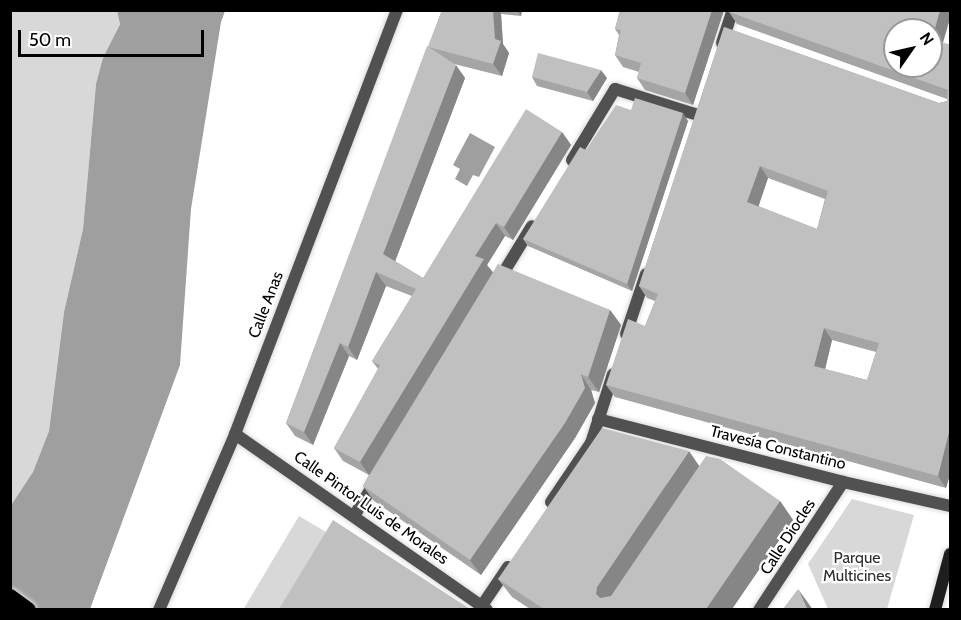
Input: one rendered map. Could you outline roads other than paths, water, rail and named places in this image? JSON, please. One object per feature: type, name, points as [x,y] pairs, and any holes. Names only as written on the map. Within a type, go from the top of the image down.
[{"type":"highway","points":[[10,597],[28,609]]},
{"type":"main road","points":[[935,609],[951,554]]},
{"type":"street","name":"Calle Anas","points":[[159,609],[235,434],[397,10]]},
{"type":"street","points":[[719,50],[732,31],[733,10]]},
{"type":"street","points":[[566,171],[615,90],[698,115]]},
{"type":"street","points":[[491,293],[541,211]]},
{"type":"street","points":[[546,510],[591,443],[650,261]]},
{"type":"street","name":"Travesía Constantino","points":[[598,419],[721,457],[951,506]]},
{"type":"street","name":"Calle Pintor Luis de Morales","points":[[235,434],[483,608]]},
{"type":"street","points":[[354,516],[385,465]]},
{"type":"street","name":"Calle Diocles","points":[[759,609],[843,482]]},
{"type":"street","points":[[483,608],[514,558]]},
{"type":"park label","name":"Parque Multicines","points":[[857,567]]}]
